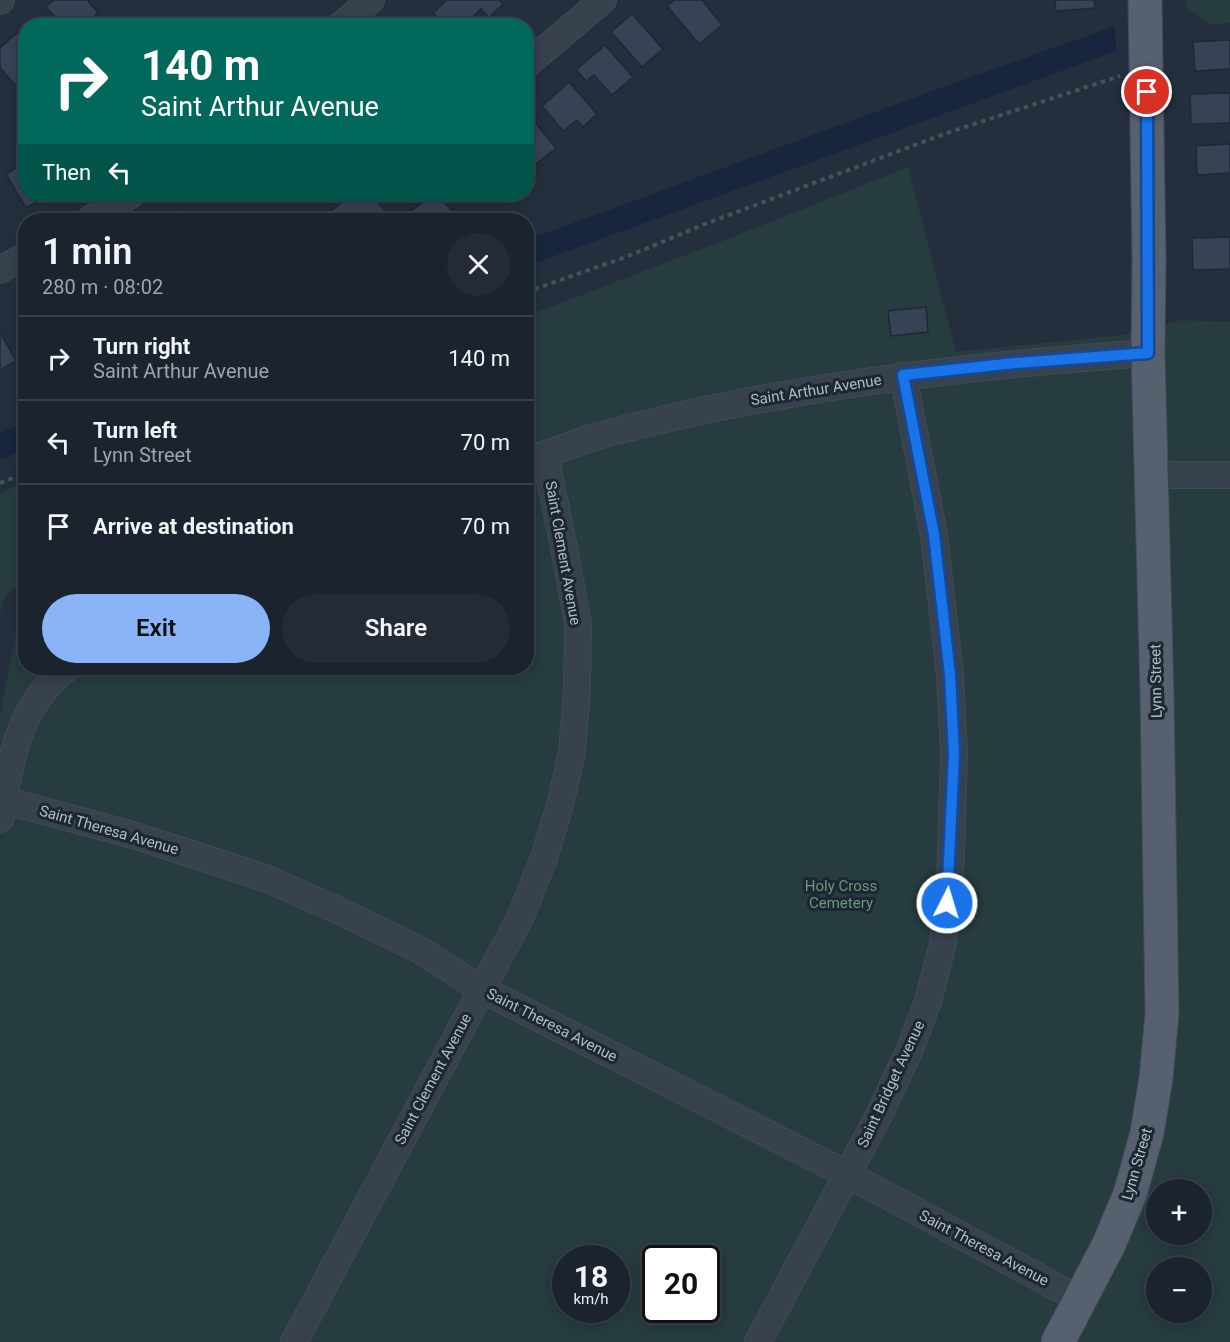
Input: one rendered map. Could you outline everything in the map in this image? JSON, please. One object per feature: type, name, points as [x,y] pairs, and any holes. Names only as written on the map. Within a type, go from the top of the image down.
[{"type":"main road","name":"Lynn Street","points":[[1058,1342],[1081,1300],[1130,1194],[1144,1143],[1156,1078],[1162,1014],[1157,696],[1150,475],[1145,0]]},
{"type":"street","points":[[350,18],[371,0]]},
{"type":"street","points":[[534,58],[603,0]]},
{"type":"street","points":[[101,213],[120,201]]},
{"type":"street","points":[[0,270],[18,260]]},
{"type":"street","name":"Saint Arthur Avenue","points":[[536,458],[593,438],[652,422],[767,397],[903,375],[1015,363],[1148,353]]},
{"type":"street","name":"Saint Bridget Avenue","points":[[758,1342],[879,1115],[910,1049],[928,1001],[943,943],[950,884],[954,754],[950,675],[934,535],[903,375]]},
{"type":"street","name":"Saint Clement Avenue","points":[[294,1342],[520,918],[544,858],[560,805],[572,752],[577,689],[578,624],[566,553],[536,458]]},
{"type":"street","points":[[1150,475],[1230,475]]},
{"type":"street","points":[[2,810],[17,737],[35,699],[60,675]]},
{"type":"street","name":"Saint Theresa Avenue","points":[[2,810],[133,835],[265,878],[420,950],[481,989],[847,1174],[1081,1300]]},
{"type":"path","points":[[534,289],[947,133],[1050,97],[1146,69]]},
{"type":"path","points":[[0,483],[18,476]]},
{"type":"green space","points":[[1185,0],[1230,0],[1230,23],[1210,24],[1187,8]]},
{"type":"green space","name":"Holy Cross Cemetery","points":[[908,167],[956,352],[1123,335],[1182,320],[1230,322],[1230,1342],[0,1342],[0,716],[18,622],[18,675],[534,675],[534,313]]},
{"type":"green space","points":[[18,485],[18,585],[6,594],[0,612],[0,493]]},
{"type":"water","points":[[1115,26],[1116,51],[534,263],[534,237]]},
{"type":"water","points":[[18,427],[18,453],[0,460],[0,433]]},
{"type":"building","points":[[54,0],[87,0],[98,13],[93,18],[56,18],[46,7]]},
{"type":"building","points":[[447,0],[499,0],[503,4],[489,18],[481,9],[471,18],[438,18],[433,13]]},
{"type":"building","points":[[675,0],[702,0],[722,25],[699,44],[667,6]]},
{"type":"building","points":[[1055,0],[1094,0],[1095,8],[1056,11]]},
{"type":"building","points":[[632,14],[663,49],[642,67],[611,32]]},
{"type":"building","points":[[18,32],[18,88],[0,68],[0,48]]},
{"type":"building","points":[[1230,40],[1230,69],[1195,71],[1193,42]]},
{"type":"building","points":[[605,45],[633,77],[612,95],[594,75],[586,81],[576,70]]},
{"type":"building","points":[[569,82],[597,114],[583,127],[577,120],[563,131],[542,106]]},
{"type":"building","points":[[1230,93],[1230,123],[1191,124],[1190,94]]},
{"type":"building","points":[[534,121],[556,148],[534,165]]},
{"type":"building","points":[[1230,144],[1230,173],[1197,175],[1196,146]]},
{"type":"building","points":[[18,167],[18,194],[6,174]]},
{"type":"building","points":[[22,201],[38,201],[26,208]]},
{"type":"building","points":[[343,201],[377,201],[386,212],[333,213],[331,211]]},
{"type":"building","points":[[425,201],[444,201],[453,213],[409,213]]},
{"type":"building","points":[[1230,237],[1230,269],[1193,270],[1192,238]]},
{"type":"building","points":[[926,307],[928,332],[891,336],[888,311]]},
{"type":"building","points":[[0,332],[16,361],[0,370]]},
{"type":"route","points":[[947,903],[950,884],[954,754],[950,675],[934,535],[903,375],[1015,363],[1148,353],[1147,92]]}]
